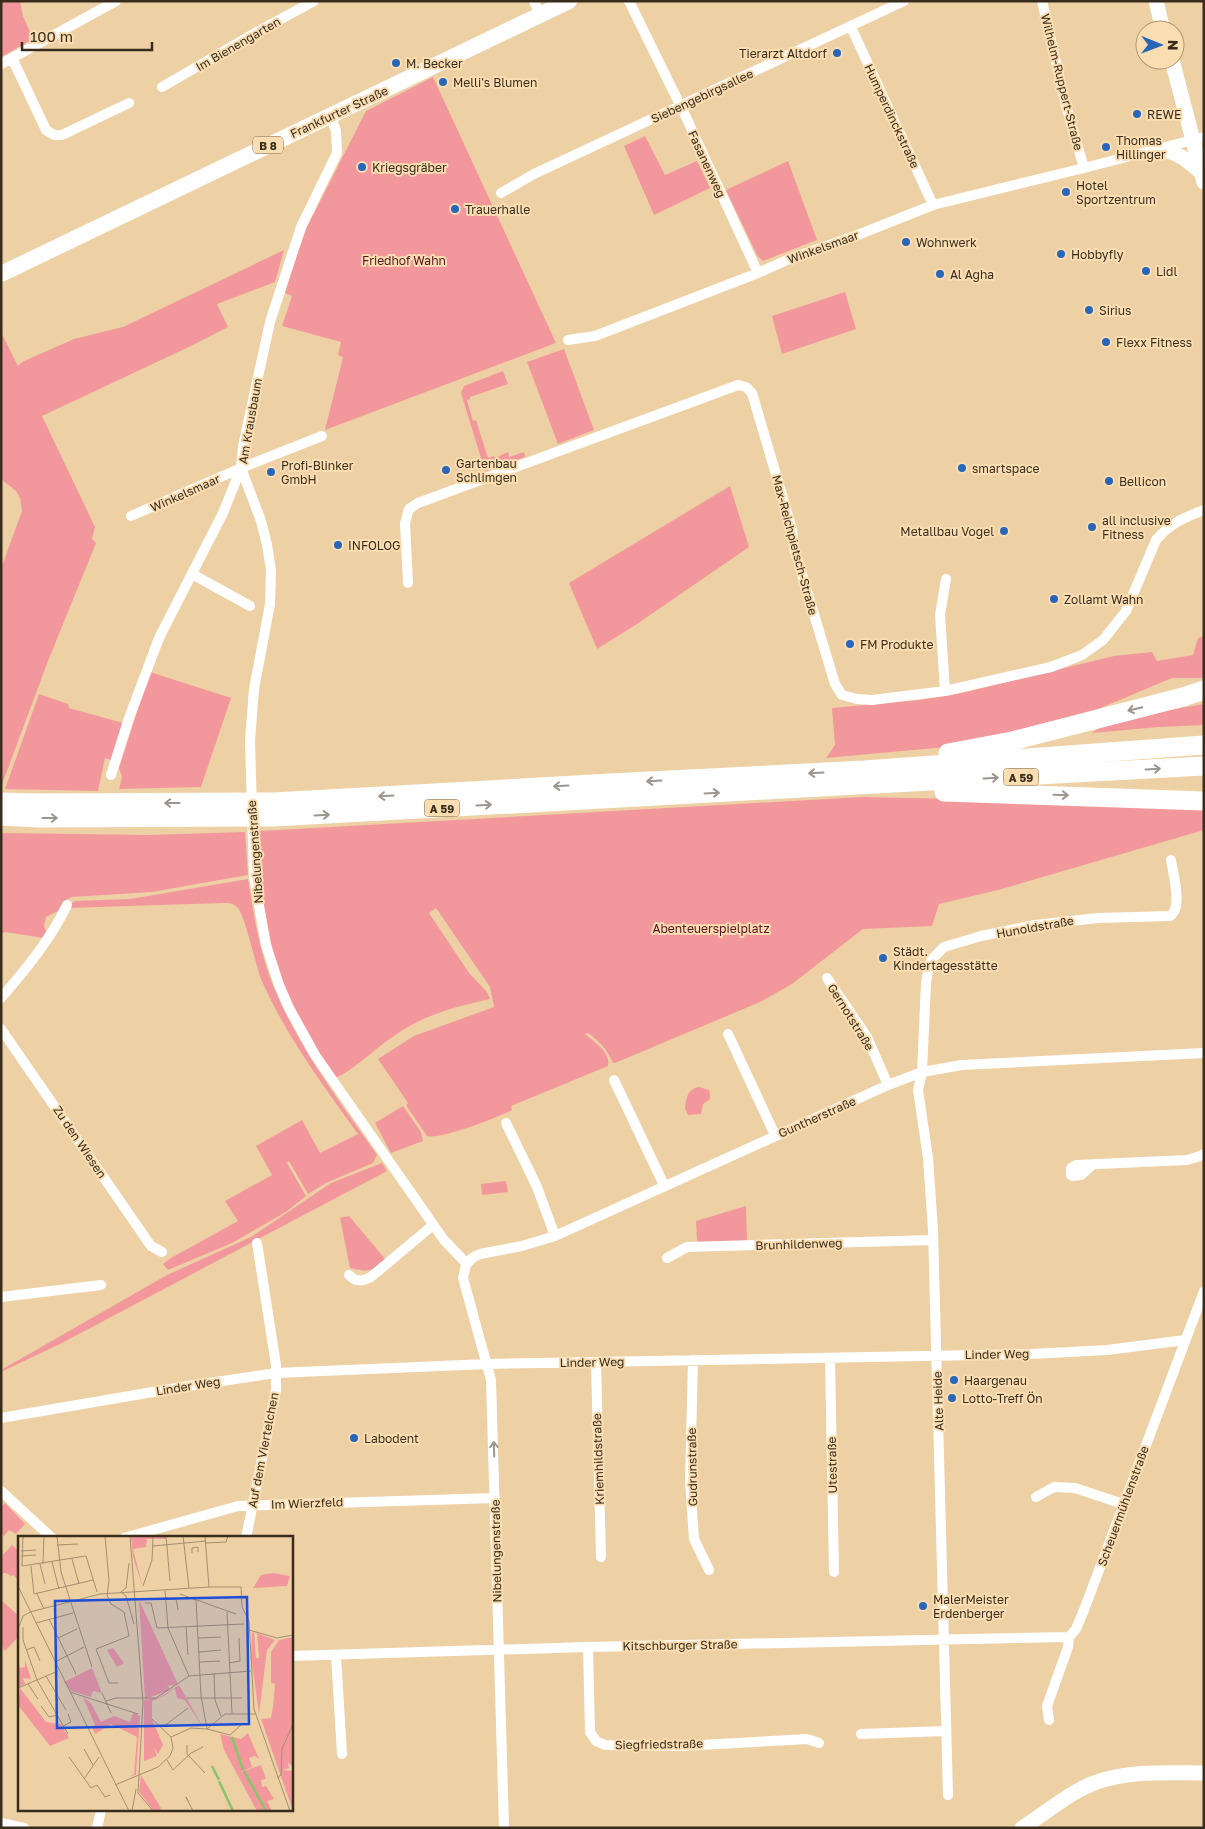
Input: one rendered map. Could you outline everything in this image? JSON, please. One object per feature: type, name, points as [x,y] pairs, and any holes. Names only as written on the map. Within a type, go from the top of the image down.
[{"type":"highway","points":[[865,770],[1012,740],[1204,690]]},
{"type":"highway","points":[[1182,697],[1204,696]]},
{"type":"highway","name":"A 59","points":[[1,802],[274,802],[865,770],[1204,745]]},
{"type":"highway","name":"A 59","points":[[1,816],[67,818],[273,817],[611,798],[838,788],[1204,766]]},
{"type":"highway","points":[[838,788],[1203,800]]},
{"type":"main road","name":"Frankfurter Straße","points":[[1,274],[330,115],[537,8],[569,1]]},
{"type":"main road","points":[[1156,1],[1161,20]]},
{"type":"main road","points":[[1175,70],[1199,138],[1203,177]]},
{"type":"main road","points":[[1159,149],[1183,156],[1203,177]]},
{"type":"main road","points":[[1022,1828],[1076,1792],[1096,1782],[1114,1777],[1133,1775],[1204,1773]]},
{"type":"street","points":[[1,64],[116,1]]},
{"type":"street","name":"Im Bienengarten","points":[[162,87],[255,32],[314,1]]},
{"type":"street","name":"Fasanenweg","points":[[629,1],[758,273]]},
{"type":"street","name":"Siebengebirgsallee","points":[[501,193],[534,174],[904,1]]},
{"type":"street","name":"Wilhelm-Ruppert-Straße","points":[[1042,1],[1066,106],[1084,168]]},
{"type":"street","name":"Humperdinckstraße","points":[[851,27],[933,205]]},
{"type":"street","points":[[12,58],[46,130],[54,135],[62,134],[129,103]]},
{"type":"street","name":"Am Krausbaum","points":[[111,775],[129,718],[159,638],[223,513],[241,468],[243,446],[261,357],[273,314],[301,226],[337,153],[336,131],[330,115]]},
{"type":"street","points":[[1084,168],[1199,138]]},
{"type":"street","name":"Winkelsmaar","points":[[568,340],[595,336],[933,205],[1084,168]]},
{"type":"street","name":"Max-Reichpietsch-Straße","points":[[408,583],[405,522],[409,509],[418,503],[738,385],[746,387],[752,393],[792,529],[794,548],[838,690],[850,697],[872,700],[945,691],[1051,667],[1082,655],[1103,640],[1126,611],[1156,540],[1163,531],[1185,517],[1204,510]]},
{"type":"street","name":"Winkelsmaar","points":[[131,516],[241,468],[322,436]]},
{"type":"street","name":"Nibelungenstraße","points":[[241,468],[261,521],[267,545],[271,580],[269,616],[251,712],[250,780],[254,877],[260,919],[268,953],[289,1008],[316,1055],[433,1225],[444,1240],[467,1264],[463,1278],[492,1380],[504,1828]]},
{"type":"street","points":[[192,574],[250,606]]},
{"type":"street","points":[[945,691],[940,615],[946,579]]},
{"type":"street","name":"Hunoldstraße","points":[[922,1072],[926,983],[929,966],[938,952],[944,947],[1035,925],[1098,918],[1170,916],[1176,907],[1176,889],[1171,860]]},
{"type":"street","points":[[1,998],[47,942],[68,905]]},
{"type":"street","name":"Gernotstraße","points":[[826,978],[867,1037],[888,1085]]},
{"type":"street","name":"Zu den Wiesen","points":[[1,1029],[151,1246],[162,1252]]},
{"type":"street","points":[[728,1034],[775,1135]]},
{"type":"street","name":"Guntherstraße","points":[[467,1264],[472,1258],[480,1254],[522,1246],[555,1236],[775,1135],[922,1072],[962,1065],[1204,1053]]},
{"type":"street","name":"Alte Heide","points":[[922,1072],[918,1090],[926,1134],[930,1172],[933,1240],[948,1795]]},
{"type":"street","points":[[614,1080],[664,1185]]},
{"type":"street","points":[[506,1123],[537,1187],[555,1236]]},
{"type":"street","points":[[1092,1165],[1187,1160],[1204,1154]]},
{"type":"street","points":[[349,1275],[359,1281],[371,1277],[433,1225]]},
{"type":"street","name":"Brunhildenweg","points":[[667,1258],[687,1248],[933,1240]]},
{"type":"street","name":"Auf dem Viertelchen","points":[[246,1536],[276,1390],[276,1373],[257,1242]]},
{"type":"street","points":[[1,1298],[101,1284]]},
{"type":"street","name":"Scheuermühlenstraße","points":[[1049,1720],[1047,1706],[1068,1647],[1069,1637],[1076,1629],[1081,1617],[1204,1291]]},
{"type":"street","name":"Linder Weg","points":[[1,1418],[276,1373],[487,1364],[1077,1352],[1128,1348],[1185,1340]]},
{"type":"street","name":"Utestraße","points":[[830,1358],[834,1572]]},
{"type":"street","name":"Gudrunstraße","points":[[692,1360],[690,1481],[694,1539],[709,1570]]},
{"type":"street","name":"Kriemhildstraße","points":[[596,1362],[601,1557]]},
{"type":"street","points":[[1036,1497],[1054,1487],[1075,1488],[1123,1504]]},
{"type":"street","points":[[1,1491],[50,1536]]},
{"type":"street","name":"Im Wierzfeld","points":[[131,1536],[225,1510],[252,1505],[495,1498]]},
{"type":"street","name":"Kitschburger Straße","points":[[292,1656],[944,1638],[1069,1637]]},
{"type":"street","name":"Siegfriedstraße","points":[[588,1647],[590,1732],[596,1741],[605,1745],[683,1746],[807,1739],[818,1743]]},
{"type":"street","points":[[336,1655],[342,1754]]},
{"type":"street","points":[[860,1734],[946,1731]]},
{"type":"street","points":[[97,1828],[101,1812]]},
{"type":"street","points":[[1,1823],[24,1828]]},
{"type":"green space","points":[[1,1],[20,1],[23,16],[33,39],[1,57]]},
{"type":"green space","name":"Friedhof Wahn","points":[[433,77],[556,343],[325,430],[343,357],[338,355],[341,342],[282,326],[292,296],[285,293],[289,276],[307,227],[366,111]]},
{"type":"green space","points":[[645,136],[665,175],[697,161],[710,188],[654,215],[624,146]]},
{"type":"green space","points":[[788,161],[817,240],[763,261],[757,255],[726,190]]},
{"type":"green space","points":[[284,250],[275,282],[217,304],[228,327],[42,416],[95,527],[92,539],[96,543],[48,661],[1,787],[1,569],[22,511],[20,498],[16,491],[1,479],[1,332],[18,366],[22,362],[74,339],[123,327]]},
{"type":"green space","points":[[845,292],[856,329],[782,354],[772,316]]},
{"type":"green space","points":[[564,349],[594,430],[558,444],[527,362]]},
{"type":"green space","points":[[503,371],[508,384],[470,397],[467,400],[473,421],[476,420],[488,458],[494,456],[495,458],[508,452],[509,457],[524,452],[525,457],[485,471],[461,393],[464,386]]},
{"type":"green space","points":[[730,486],[749,547],[637,624],[597,649],[569,583]]},
{"type":"green space","points":[[1204,636],[1204,678],[1172,678],[1084,715],[957,746],[826,758],[835,745],[832,708],[920,700],[962,693],[1114,656],[1152,652],[1157,661],[1193,655],[1198,638]]},
{"type":"green space","points":[[150,672],[231,698],[201,787],[119,789],[122,777],[119,768]]},
{"type":"green space","points":[[39,694],[68,704],[69,708],[123,723],[112,760],[105,758],[98,791],[5,789]]},
{"type":"green space","points":[[1204,704],[1204,725],[1092,733],[1112,720]]},
{"type":"green space","name":"Abenteuerspielplatz","points":[[862,797],[1204,804],[1204,830],[998,890],[939,904],[932,926],[863,929],[792,984],[760,1002],[615,1063],[613,1063],[600,1043],[588,1033],[585,1034],[607,1056],[608,1066],[511,1106],[512,1110],[495,1118],[444,1135],[434,1136],[427,1136],[406,1105],[408,1103],[378,1059],[414,1036],[494,1007],[490,987],[436,908],[429,913],[469,973],[487,992],[490,999],[451,1009],[415,1023],[336,1078],[307,1033],[292,1004],[275,959],[264,913],[257,841],[260,841],[260,831]]},
{"type":"green space","points":[[245,832],[248,875],[152,892],[72,897],[66,900],[62,909],[46,917],[44,938],[5,932],[1,934],[1,833],[149,835]]},
{"type":"green space","points":[[248,879],[261,950],[285,1012],[309,1055],[377,1155],[373,1163],[326,1183],[308,1194],[289,1161],[287,1163],[306,1196],[286,1212],[232,1243],[168,1270],[163,1264],[171,1258],[238,1221],[225,1201],[272,1175],[256,1146],[302,1120],[320,1153],[358,1134],[305,1059],[271,1000],[261,979],[240,911],[235,906],[223,903],[68,908],[71,903],[76,901],[130,899]]},
{"type":"green space","points":[[699,1087],[709,1090],[710,1099],[703,1104],[701,1114],[688,1115],[685,1109],[688,1095],[692,1090]]},
{"type":"green space","points":[[403,1106],[421,1132],[423,1141],[391,1153],[375,1123]]},
{"type":"green space","points":[[382,1163],[387,1171],[60,1344],[1,1372],[1,1370],[167,1275],[251,1237],[331,1183]]},
{"type":"green space","points":[[506,1181],[508,1192],[482,1195],[481,1184]]},
{"type":"green space","points":[[746,1206],[747,1241],[699,1242],[697,1240],[696,1221]]},
{"type":"green space","points":[[349,1216],[386,1260],[373,1269],[361,1270],[350,1268],[340,1218]]},
{"type":"green space","points":[[5,1503],[25,1524],[16,1534],[9,1530],[4,1536],[1,1533],[1,1508]]},
{"type":"green space","points":[[12,1545],[18,1550],[18,1579],[6,1573],[3,1573],[1,1577],[1,1557]]},
{"type":"green space","points":[[1,1600],[18,1615],[18,1637],[5,1651],[1,1644]]},
{"type":"place","name":"Tierarzt Altdorf","points":[[837,53]]},
{"type":"place","name":"M. Becker","points":[[396,63]]},
{"type":"place","name":"Melli's Blumen","points":[[443,82]]},
{"type":"place","name":"REWE","points":[[1137,114]]},
{"type":"place","name":"Thomas Hillinger","points":[[1106,147]]},
{"type":"place","name":"Kriegsgräber","points":[[362,167]]},
{"type":"place","name":"Hotel Sportzentrum","points":[[1066,192]]},
{"type":"place","name":"Trauerhalle","points":[[455,209]]},
{"type":"place","name":"Wohnwerk","points":[[906,242]]},
{"type":"place","name":"Hobbyfly","points":[[1061,254]]},
{"type":"place","name":"Lidl","points":[[1146,271]]},
{"type":"place","name":"Al Agha","points":[[940,274]]},
{"type":"place","name":"Sirius","points":[[1089,310]]},
{"type":"place","name":"Flexx Fitness","points":[[1106,342]]},
{"type":"place","name":"smartspace","points":[[962,468]]},
{"type":"place","name":"Gartenbau Schlimgen","points":[[446,470]]},
{"type":"place","name":"Profi-Blinker GmbH","points":[[271,472]]},
{"type":"place","name":"Bellicon","points":[[1109,481]]},
{"type":"place","name":"all inclusive Fitness","points":[[1092,527]]},
{"type":"place","name":"Metallbau Vogel","points":[[1004,531]]},
{"type":"place","name":"INFOLOG","points":[[338,545]]},
{"type":"place","name":"Zollamt Wahn","points":[[1054,599]]},
{"type":"place","name":"FM Produkte","points":[[850,644]]},
{"type":"place","name":"Städt. Kindertagesstätte","points":[[883,958]]},
{"type":"place","name":"Haargenau","points":[[954,1380]]},
{"type":"place","name":"Lotto-Treff Ön","points":[[952,1398]]},
{"type":"place","name":"Labodent","points":[[354,1438]]},
{"type":"place","name":"MalerMeister Erdenberger","points":[[923,1606]]}]
